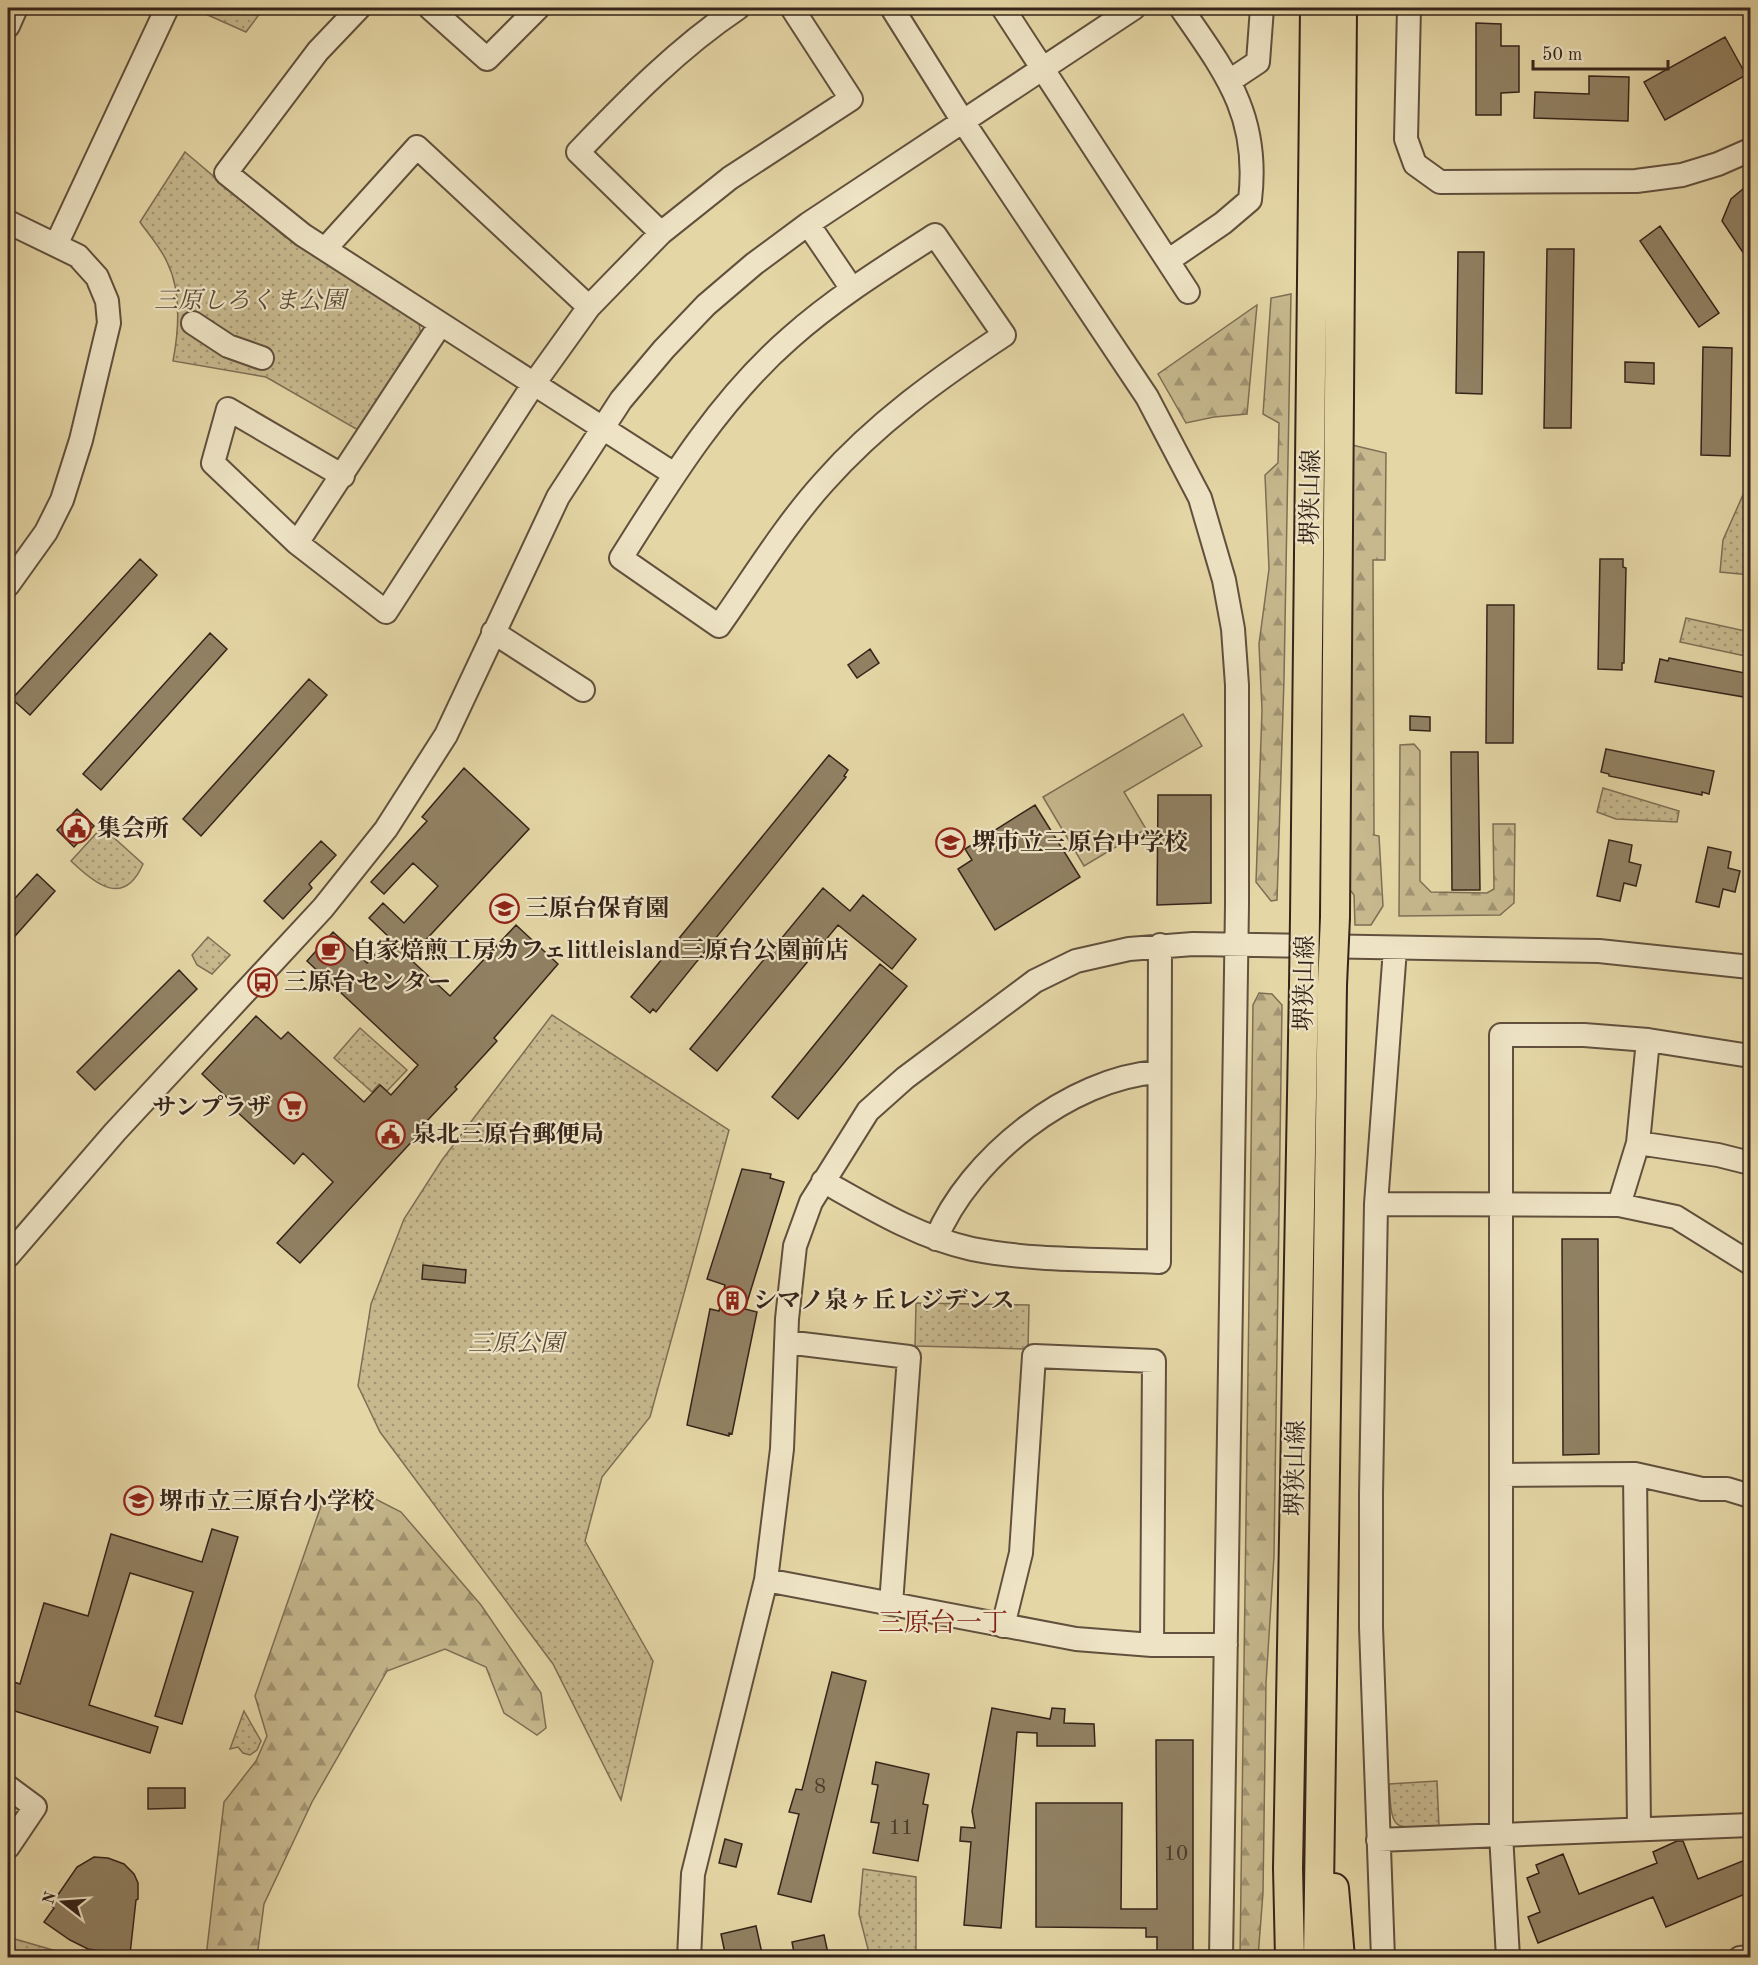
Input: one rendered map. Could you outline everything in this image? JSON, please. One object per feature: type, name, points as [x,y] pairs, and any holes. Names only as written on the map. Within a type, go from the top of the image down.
[{"type":"main road","name":"堺狭山線","points":[[1290,1958],[1288,1868],[1305,917],[1315,8]]},
{"type":"main road","name":"堺狭山線","points":[[1318,1958],[1332,985],[1335,917],[1342,8]]},
{"type":"main road","points":[[1321,1797],[1338,1922],[1340,1958]]},
{"type":"main road","points":[[1276,1958],[1288,1868]]},
{"type":"street","points":[[8,26],[16,8]]},
{"type":"street","points":[[56,245],[167,8]]},
{"type":"street","points":[[360,8],[318,51],[226,173],[325,249],[674,474]]},
{"type":"street","points":[[430,8],[487,59],[538,8]]},
{"type":"street","points":[[660,233],[578,152],[640,86],[700,33],[738,8]]},
{"type":"street","points":[[343,476],[228,409],[213,463],[297,543],[386,612],[533,385],[589,307],[660,233],[730,178],[851,99],[792,8]]},
{"type":"street","points":[[892,8],[964,123],[1147,397],[1200,498],[1224,580],[1234,640],[1237,685],[1236,946],[1221,1958]]},
{"type":"street","points":[[1003,8],[1188,292]]},
{"type":"street","points":[[8,1256],[115,1132],[323,908],[366,856],[407,799],[446,735],[558,497],[621,400],[706,305],[754,264],[808,224],[964,123],[1042,68],[1134,8]]},
{"type":"street","points":[[1169,260],[1223,223],[1250,200],[1253,174],[1248,130],[1231,80],[1181,8]]},
{"type":"street","points":[[1231,80],[1258,62],[1262,8]]},
{"type":"street","points":[[1409,8],[1406,139],[1415,164],[1440,182],[1636,182],[1682,175],[1718,164],[1750,150]]},
{"type":"street","points":[[325,249],[417,147],[589,307]]},
{"type":"street","points":[[8,222],[78,256],[97,277],[107,302],[109,323],[79,448],[65,492],[46,532],[8,585]]},
{"type":"street","points":[[808,224],[852,289]]},
{"type":"street","points":[[935,235],[1004,335],[943,376],[889,417],[823,482],[719,626],[621,558],[674,474],[738,390],[789,338],[852,289],[935,235]]},
{"type":"street","points":[[193,323],[228,346],[262,358]]},
{"type":"street","points":[[297,543],[440,325]]},
{"type":"street","points":[[493,632],[583,690]]},
{"type":"street","points":[[823,1182],[888,1218],[936,1239],[973,1249],[1022,1255],[1159,1262],[1160,945]]},
{"type":"street","points":[[688,1958],[693,1874],[766,1580],[782,1449],[786,1341],[795,1246],[811,1202],[868,1111],[904,1078],[1035,981],[1076,962],[1129,949],[1160,945],[1599,951],[1750,967]]},
{"type":"street","points":[[1383,1958],[1371,1627],[1371,1505],[1376,1203],[1395,948]]},
{"type":"street","points":[[1508,1958],[1501,1834],[1501,1035],[1584,1035],[1647,1040],[1750,1056]]},
{"type":"street","points":[[1619,1205],[1638,1143],[1647,1040]]},
{"type":"street","points":[[936,1239],[947,1211],[993,1156],[1039,1117],[1101,1085],[1132,1073],[1158,1072]]},
{"type":"street","points":[[1638,1143],[1718,1155],[1750,1163]]},
{"type":"street","points":[[1376,1203],[1619,1205],[1676,1217],[1750,1263]]},
{"type":"street","points":[[786,1341],[909,1357],[891,1604]]},
{"type":"street","points":[[1003,1626],[1021,1553],[1034,1356],[1154,1361],[1152,1645]]},
{"type":"street","points":[[1501,1475],[1635,1474],[1702,1489],[1727,1488],[1750,1496]]},
{"type":"street","points":[[1635,1474],[1639,1828]]},
{"type":"street","points":[[766,1580],[1076,1639],[1152,1645],[1226,1645]]},
{"type":"street","points":[[8,1786],[35,1807],[8,1846]]},
{"type":"street","points":[[1378,1840],[1750,1825]]},
{"type":"street","points":[[1740,1958],[1750,1957]]},
{"type":"green space","points":[[192,8],[264,8],[246,32]]},
{"type":"green space","name":"三原しろくま公園","points":[[185,152],[284,236],[419,323],[421,337],[358,430],[266,377],[173,361],[178,324],[175,286],[164,257],[140,222]]},
{"type":"green space","points":[[1291,294],[1284,679],[1277,900],[1271,901],[1256,882],[1262,710],[1259,644],[1269,569],[1265,475],[1278,463],[1279,423],[1263,414],[1271,298]]},
{"type":"green space","points":[[1257,305],[1247,414],[1214,417],[1186,423],[1158,374]]},
{"type":"green space","points":[[1352,445],[1386,453],[1385,560],[1373,560],[1374,835],[1379,836],[1383,906],[1371,925],[1355,925],[1354,895],[1347,886]]},
{"type":"green space","points":[[1750,479],[1750,575],[1720,572],[1723,540]]},
{"type":"green space","points":[[1686,618],[1750,632],[1750,657],[1680,642]]},
{"type":"green space","points":[[1183,714],[1202,746],[1124,792],[1146,829],[1084,866],[1043,797]]},
{"type":"green space","points":[[1414,744],[1420,751],[1420,881],[1431,892],[1487,893],[1494,889],[1493,824],[1515,824],[1514,903],[1500,915],[1399,916],[1400,745]]},
{"type":"green space","points":[[1603,788],[1679,811],[1677,822],[1616,819],[1597,812]]},
{"type":"green space","points":[[102,827],[143,864],[127,885],[109,888],[99,884],[71,861]]},
{"type":"green space","points":[[208,937],[230,955],[212,974],[197,965],[192,955]]},
{"type":"green space","points":[[1259,993],[1272,994],[1282,1005],[1274,1556],[1266,1683],[1263,1893],[1258,1957],[1240,1958],[1253,1005]]},
{"type":"green space","name":"三原公園","points":[[552,1015],[729,1130],[650,1417],[602,1477],[585,1541],[653,1661],[621,1800],[553,1664],[380,1432],[358,1386],[371,1304],[404,1219],[442,1160]]},
{"type":"green space","points":[[360,1028],[407,1070],[387,1091],[379,1084],[372,1092],[334,1058]]},
{"type":"green space","points":[[916,1303],[1029,1305],[1028,1349],[915,1346]]},
{"type":"green space","points":[[335,1489],[360,1491],[401,1512],[481,1605],[541,1693],[546,1728],[537,1735],[504,1713],[486,1667],[445,1649],[387,1671],[312,1802],[264,1904],[257,1957],[206,1957],[224,1802],[256,1761],[267,1736],[255,1696],[322,1503]]},
{"type":"green space","points":[[244,1711],[261,1741],[257,1750],[250,1755],[243,1753],[238,1747],[230,1749]]},
{"type":"green space","points":[[1437,1781],[1439,1826],[1404,1827],[1394,1820],[1389,1784]]},
{"type":"green space","points":[[863,1869],[916,1877],[916,1957],[870,1957],[859,1914]]},
{"type":"green space","points":[[8,1937],[77,1957],[8,1957]]},
{"type":"building","points":[[1476,23],[1501,24],[1501,46],[1519,46],[1519,92],[1501,93],[1501,115],[1476,115]]},
{"type":"building","points":[[1725,37],[1746,75],[1665,120],[1644,82]]},
{"type":"building","points":[[1589,76],[1629,77],[1628,121],[1534,118],[1535,92],[1589,94]]},
{"type":"building","points":[[1750,183],[1750,263],[1722,221],[1731,199]]},
{"type":"building","points":[[1660,226],[1719,313],[1699,327],[1640,241]]},
{"type":"building","points":[[1547,249],[1574,249],[1571,428],[1544,428]]},
{"type":"building","points":[[1458,252],[1484,252],[1482,394],[1456,393]]},
{"type":"building","points":[[1703,347],[1732,348],[1730,456],[1701,455]]},
{"type":"building","points":[[1625,362],[1654,363],[1654,384],[1625,382]]},
{"type":"building","points":[[140,559],[157,575],[30,715],[12,699]]},
{"type":"building","points":[[1600,559],[1623,559],[1623,567],[1626,568],[1622,670],[1598,669]]},
{"type":"building","points":[[1487,605],[1514,605],[1513,743],[1486,743]]},
{"type":"building","points":[[210,633],[227,649],[101,790],[83,774]]},
{"type":"building","points":[[870,649],[879,663],[857,678],[848,665]]},
{"type":"building","points":[[1669,658],[1750,674],[1750,698],[1655,682],[1660,659],[1668,661]]},
{"type":"building","points":[[309,679],[327,695],[201,836],[183,819]]},
{"type":"building","points":[[1410,716],[1430,717],[1430,731],[1410,730]]},
{"type":"building","points":[[1606,749],[1714,771],[1709,794],[1702,792],[1702,795],[1609,776],[1601,772]]},
{"type":"building","points":[[1451,752],[1478,752],[1480,890],[1452,890]]},
{"type":"building","points":[[829,755],[848,770],[844,776],[846,777],[656,1012],[653,1009],[650,1013],[631,997]]},
{"type":"building","points":[[464,768],[529,829],[409,958],[450,996],[516,925],[558,964],[494,1038],[497,1041],[425,1123],[427,1125],[300,1263],[277,1243],[333,1182],[303,1153],[294,1164],[235,1110],[237,1107],[202,1074],[256,1016],[281,1039],[288,1032],[364,1102],[380,1085],[391,1095],[418,1065],[307,961],[333,932],[367,963],[390,938],[369,918],[383,903],[404,923],[438,886],[413,863],[384,894],[371,882],[427,821],[422,817]]},
{"type":"building","points":[[1158,795],[1211,795],[1211,903],[1157,905]]},
{"type":"building","points":[[1035,805],[1080,877],[995,930],[958,869],[972,860],[965,849]]},
{"type":"building","name":"集会所","points":[[77,809],[94,826],[74,847],[57,830]]},
{"type":"building","points":[[1609,840],[1632,845],[1629,862],[1641,865],[1636,886],[1624,883],[1620,901],[1597,896]]},
{"type":"building","points":[[321,841],[336,855],[309,884],[312,888],[283,919],[264,901]]},
{"type":"building","points":[[1708,847],[1731,852],[1728,868],[1740,871],[1735,892],[1723,889],[1719,907],[1696,902]]},
{"type":"building","points":[[37,874],[55,891],[8,944],[8,906]]},
{"type":"building","points":[[823,888],[850,911],[863,895],[916,939],[892,969],[838,925],[717,1071],[690,1049]]},
{"type":"building","points":[[880,964],[907,986],[798,1119],[772,1097]]},
{"type":"building","points":[[179,970],[197,989],[95,1090],[77,1072]]},
{"type":"building","name":"シマノ泉ヶ丘レジデンス","points":[[742,1169],[771,1174],[770,1178],[784,1182],[745,1309],[757,1312],[732,1434],[729,1433],[729,1436],[687,1425],[710,1309],[719,1311],[725,1285],[707,1279]]},
{"type":"building","points":[[1562,1239],[1598,1239],[1599,1454],[1563,1455]]},
{"type":"building","points":[[423,1265],[466,1270],[465,1283],[422,1279]]},
{"type":"building","points":[[212,1529],[238,1537],[182,1724],[155,1716],[193,1592],[130,1573],[89,1705],[158,1727],[150,1753],[8,1709],[8,1680],[20,1684],[44,1603],[88,1616],[111,1534],[202,1562]]},
{"type":"building","points":[[832,1672],[866,1681],[811,1902],[778,1894],[799,1814],[789,1812],[796,1789],[802,1790]]},
{"type":"building","points":[[992,1708],[1050,1719],[1052,1708],[1065,1709],[1064,1723],[1094,1724],[1095,1746],[1037,1746],[1037,1733],[1017,1732],[1001,1928],[964,1925],[971,1842],[960,1841],[961,1827],[975,1828],[972,1811]]},
{"type":"building","points":[[1156,1740],[1193,1740],[1193,1951],[1157,1951],[1157,1937],[1146,1937],[1146,1928],[1036,1927],[1036,1803],[1122,1803],[1121,1909],[1157,1909]]},
{"type":"building","points":[[876,1762],[929,1774],[923,1804],[928,1805],[918,1861],[873,1853],[879,1823],[871,1822],[878,1785],[872,1784]]},
{"type":"building","points":[[148,1788],[185,1788],[185,1808],[148,1809]]},
{"type":"building","points":[[725,1839],[742,1844],[736,1867],[719,1863]]},
{"type":"building","points":[[1677,1841],[1683,1841],[1698,1879],[1750,1858],[1750,1892],[1666,1927],[1653,1897],[1538,1943],[1528,1917],[1540,1912],[1527,1878],[1539,1873],[1536,1865],[1563,1854],[1579,1894],[1657,1863],[1653,1852]]},
{"type":"building","points":[[94,1857],[108,1858],[124,1864],[134,1874],[138,1883],[130,1954],[123,1954],[122,1958],[101,1958],[101,1951],[88,1949],[70,1940],[44,1922],[54,1908],[51,1905],[77,1867]]},
{"type":"building","points":[[756,1926],[763,1958],[726,1958],[721,1934]]},
{"type":"building","points":[[824,1935],[829,1958],[795,1958],[792,1942]]},
{"type":"place","name":"集会所","points":[[76,828]]},
{"type":"place","name":"堺市立三原台中学校","points":[[951,842]]},
{"type":"place","name":"三原台保育園","points":[[504,908]]},
{"type":"place","name":"自家焙煎工房カフェlittleisland三原台公園前店","points":[[331,950]]},
{"type":"place","name":"三原台センター","points":[[263,982]]},
{"type":"place","name":"サンプラザ","points":[[292,1107]]},
{"type":"place","name":"泉北三原台郵便局","points":[[391,1134]]},
{"type":"place","name":"シマノ泉ヶ丘レジデンス","points":[[732,1300]]},
{"type":"place","name":"堺市立三原台小学校","points":[[138,1501]]},
{"type":"district","name":"三原台一丁","points":[[943,1622]]}]
